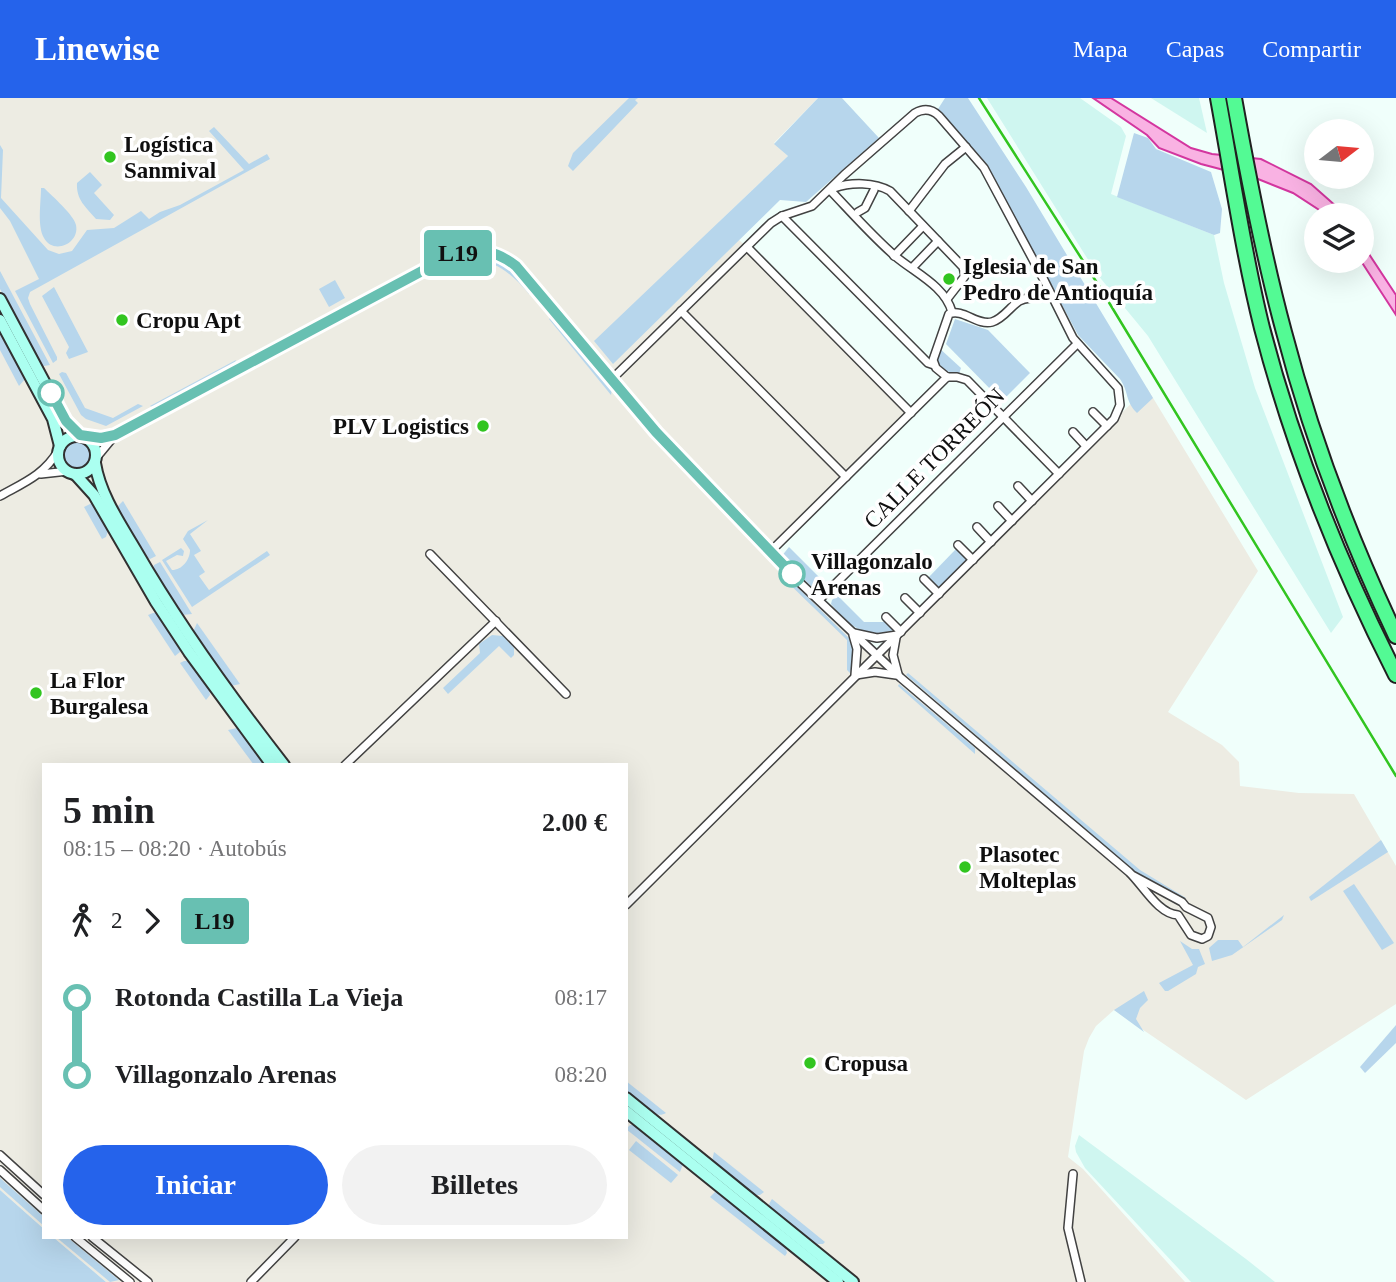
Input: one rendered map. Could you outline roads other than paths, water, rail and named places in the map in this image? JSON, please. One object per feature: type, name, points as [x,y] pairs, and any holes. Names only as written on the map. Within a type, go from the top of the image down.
[{"type":"highway","points":[[1218,98],[1262,327],[1299,452],[1366,617],[1396,675]]},
{"type":"highway","points":[[1234,98],[1263,246],[1284,334],[1318,442],[1355,542],[1396,636]]},
{"type":"main road","points":[[0,299],[64,419],[94,444],[104,494],[145,567],[218,677],[282,763]]},
{"type":"main road","points":[[0,320],[53,419],[59,461],[94,495],[156,602],[271,763]]},
{"type":"main road","points":[[59,449],[68,438],[83,437]]},
{"type":"main road","points":[[71,473],[87,472],[96,460]]},
{"type":"main road","points":[[628,1100],[853,1282]]},
{"type":"main road","points":[[628,1113],[838,1282]]},
{"type":"street","points":[[611,380],[771,223],[782,216],[807,209],[915,113],[926,110],[937,114],[984,168],[1077,344],[1114,382],[1121,396],[1118,412],[1107,426],[628,903]]},
{"type":"street","points":[[909,211],[945,164],[966,147]]},
{"type":"street","points":[[830,190],[849,184],[881,187],[890,191],[966,272],[947,299]]},
{"type":"street","points":[[830,190],[894,256],[947,299],[952,312]]},
{"type":"street","points":[[858,212],[872,199],[874,190]]},
{"type":"street","points":[[782,216],[928,363],[947,377],[967,380],[1059,474]]},
{"type":"street","points":[[894,256],[923,226]]},
{"type":"street","points":[[912,268],[937,241]]},
{"type":"street","points":[[747,247],[911,413]]},
{"type":"street","points":[[83,437],[115,435],[452,255],[466,251],[490,251],[502,256],[516,266],[667,444],[818,600],[899,676],[1132,875],[1164,909],[1172,915],[1178,915],[1183,913],[1186,907]]},
{"type":"street","points":[[952,312],[990,323],[998,320],[1021,300],[1053,297]]},
{"type":"street","points":[[681,311],[846,477]]},
{"type":"street","points":[[934,365],[934,354],[952,312]]},
{"type":"street","name":"CALLE TORREÓN","points":[[818,600],[1077,344]]},
{"type":"street","points":[[770,552],[947,377]]},
{"type":"street","points":[[1093,412],[1107,426]]},
{"type":"street","points":[[1073,432],[1086,446]]},
{"type":"street","points":[[96,460],[115,435]]},
{"type":"street","points":[[0,496],[40,475],[51,464],[59,449]]},
{"type":"street","points":[[40,475],[71,473]]},
{"type":"street","points":[[1018,486],[1032,500]]},
{"type":"street","points":[[998,506],[1012,521]]},
{"type":"street","points":[[976,527],[991,542]]},
{"type":"street","points":[[958,545],[973,560]]},
{"type":"street","points":[[430,554],[566,694]]},
{"type":"street","points":[[924,579],[939,594]]},
{"type":"street","points":[[905,598],[920,613]]},
{"type":"street","points":[[886,617],[899,633]]},
{"type":"street","points":[[347,763],[496,621]]},
{"type":"street","points":[[852,632],[877,638],[899,633]]},
{"type":"street","points":[[852,632],[858,649],[855,676]]},
{"type":"street","points":[[899,633],[893,646],[899,676]]},
{"type":"street","points":[[855,676],[875,672],[899,676]]},
{"type":"street","points":[[1132,875],[1208,918],[1211,927],[1208,936],[1202,939],[1191,935],[1178,915]]},
{"type":"street","points":[[0,1155],[42,1193]]},
{"type":"street","points":[[0,1170],[42,1208]]},
{"type":"street","points":[[1073,1174],[1068,1228],[1081,1282]]},
{"type":"street","points":[[77,1239],[130,1282]]},
{"type":"street","points":[[94,1239],[148,1282]]},
{"type":"street","points":[[251,1282],[293,1239]]},
{"type":"railway","points":[[979,98],[1099,286],[1396,776]]},
{"type":"place","name":"Logística Sanmival","points":[[110,157]]},
{"type":"place","name":"Iglesia de San Pedro de Antioquía","points":[[949,279]]},
{"type":"place","name":"Cropu Apt","points":[[122,320]]},
{"type":"place","name":"PLV Logistics","points":[[483,426]]},
{"type":"place","name":"Villagonzalo Arenas","points":[[792,574]]},
{"type":"place","name":"La Flor Burgalesa","points":[[36,693]]},
{"type":"place","name":"Plasotec Molteplas","points":[[965,867]]},
{"type":"place","name":"Cropusa","points":[[810,1063]]}]
